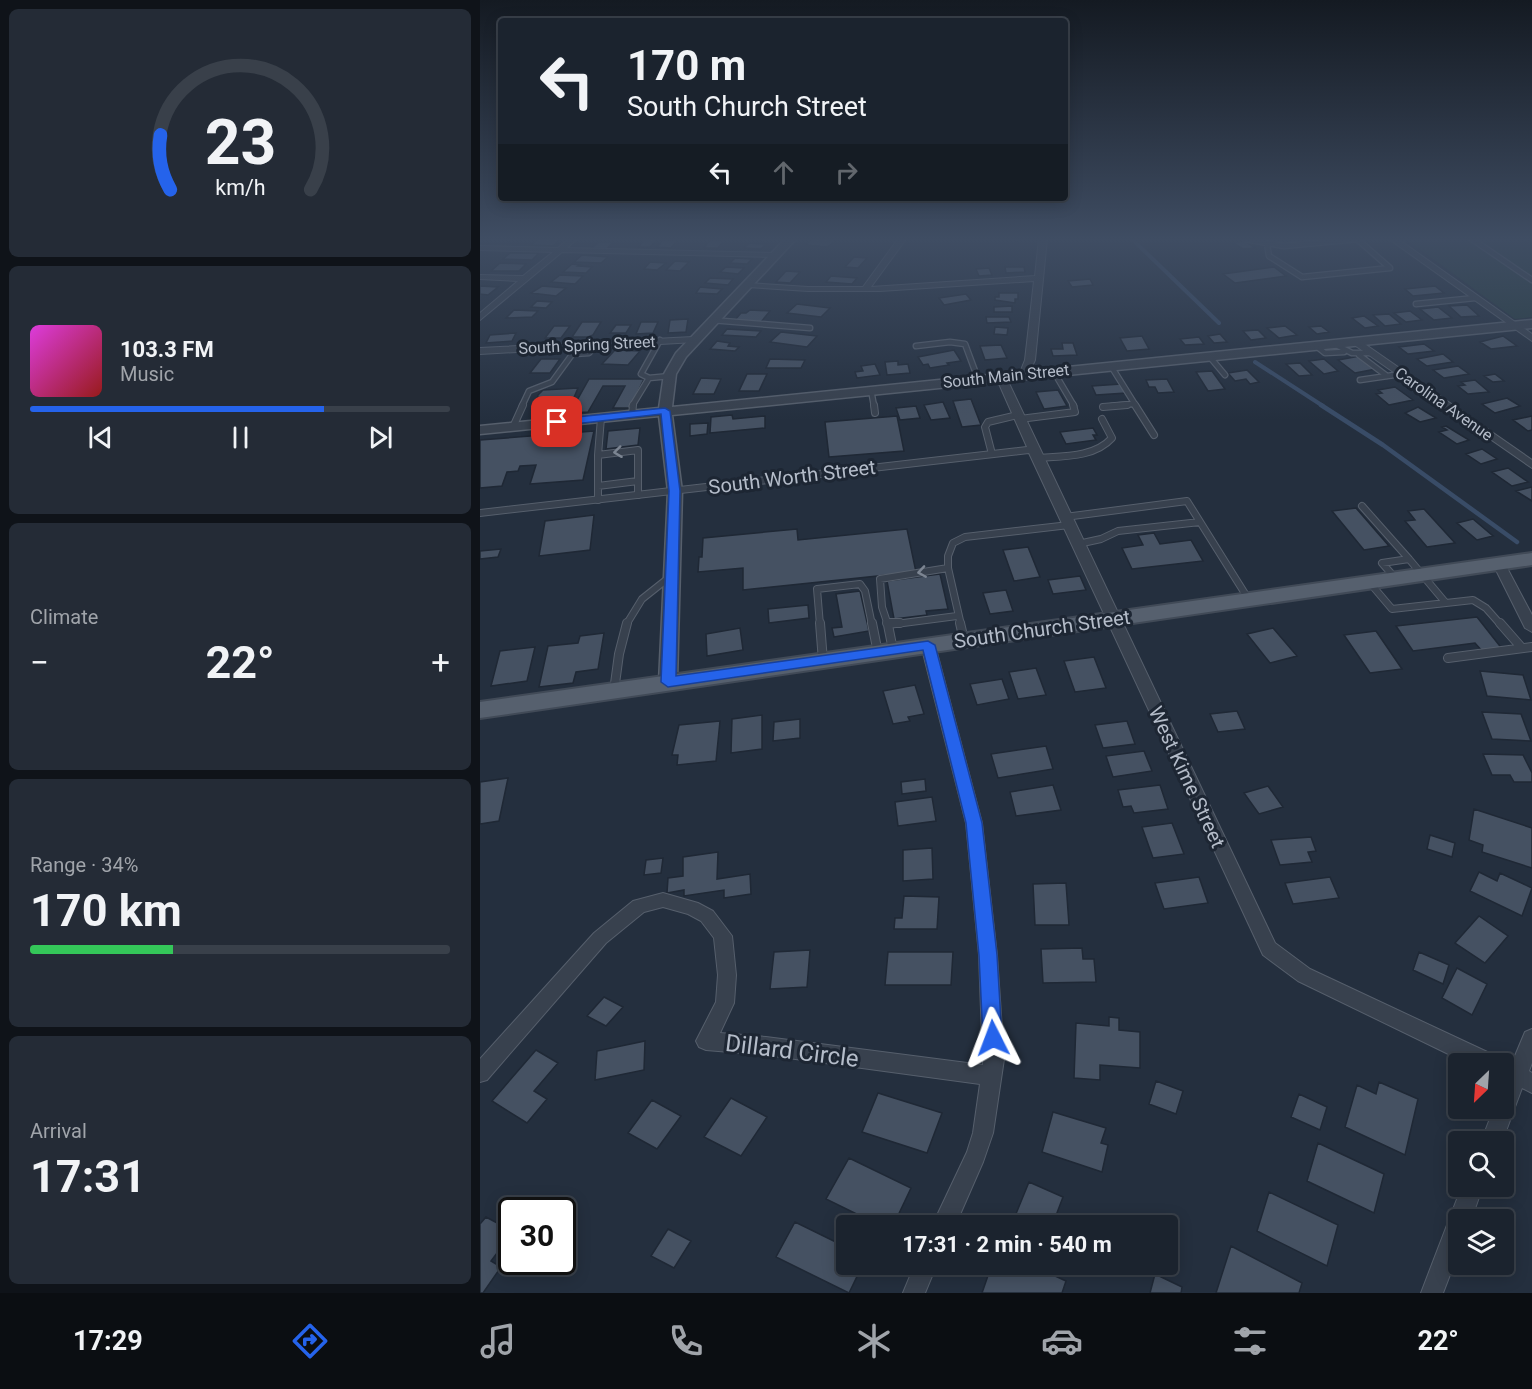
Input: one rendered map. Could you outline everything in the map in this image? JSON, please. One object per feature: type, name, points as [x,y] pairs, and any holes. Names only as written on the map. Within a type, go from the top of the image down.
[{"type":"main road","name":"South Church Street","points":[[480,710],[1532,559]]},
{"type":"street","points":[[480,317],[501,299]]},
{"type":"street","points":[[668,682],[675,491],[665,411],[670,376],[680,356],[732,299]]},
{"type":"street","points":[[1024,375],[1029,360],[1036,299]]},
{"type":"street","points":[[1477,299],[1532,338]]},
{"type":"street","name":"South Main Street","points":[[480,430],[1316,345],[1358,348],[1532,324]]},
{"type":"street","name":"South Spring Street","points":[[480,351],[577,349],[597,344],[693,340]]},
{"type":"street","name":"Carolina Avenue","points":[[1358,348],[1372,352],[1532,465]]},
{"type":"street","name":"West Kime Street","points":[[1001,377],[1035,454],[1269,949],[1313,980],[1468,1053]]},
{"type":"street","name":"South Worth Street","points":[[480,513],[992,454],[1035,454]]},
{"type":"street","points":[[1499,564],[1532,628]]},
{"type":"street","points":[[928,645],[974,823],[988,955],[994,1059],[983,1133],[976,1155],[948,1215]]},
{"type":"street","name":"Dillard Circle","points":[[480,1073],[600,938],[639,906],[663,900],[692,908],[707,916],[723,936],[727,975],[724,1003],[706,1041],[766,1046],[992,1076]]},
{"type":"street","points":[[1496,1131],[1532,1038]]},
{"type":"street","points":[[1432,1293],[1448,1251]]},
{"type":"street","points":[[914,1293],[921,1275]]},
{"type":"lane","points":[[1416,304],[1462,299]]},
{"type":"lane","points":[[711,320],[810,328]]},
{"type":"lane","points":[[660,340],[641,374],[649,378],[670,376]]},
{"type":"lane","points":[[916,346],[950,342],[965,344],[978,380]]},
{"type":"lane","points":[[1358,348],[1387,376]]},
{"type":"lane","points":[[513,427],[529,391],[552,382],[577,349]]},
{"type":"lane","points":[[1209,356],[1225,375]]},
{"type":"lane","points":[[1111,366],[1154,435]]},
{"type":"lane","points":[[992,454],[985,427],[988,422],[1075,412],[1075,408],[1054,372]]},
{"type":"lane","points":[[1360,380],[1401,374]]},
{"type":"lane","points":[[633,415],[632,406],[649,378]]},
{"type":"lane","points":[[872,390],[875,413]]},
{"type":"lane","points":[[1103,407],[1133,404]]},
{"type":"lane","points":[[598,500],[598,455],[602,418]]},
{"type":"lane","points":[[1035,454],[1087,452],[1105,446],[1112,438],[1102,419]]},
{"type":"lane","points":[[598,455],[638,450],[638,495]]},
{"type":"lane","points":[[598,486],[638,481]]},
{"type":"lane","points":[[964,640],[948,568],[948,556],[953,543],[965,537],[1187,501],[1249,600]]},
{"type":"lane","points":[[1362,506],[1445,602]]},
{"type":"lane","points":[[1078,544],[1101,539],[1118,531],[1200,522]]},
{"type":"lane","points":[[1395,579],[1382,563],[1408,559]]},
{"type":"lane","points":[[885,652],[888,625],[882,607],[880,579],[948,568]]},
{"type":"lane","points":[[614,691],[624,628],[644,596],[673,575]]},
{"type":"lane","points":[[1370,583],[1392,609],[1473,600],[1481,603],[1521,647]]},
{"type":"lane","points":[[823,661],[817,589],[860,584],[865,591],[885,652]]},
{"type":"lane","points":[[888,625],[957,616]]},
{"type":"lane","points":[[1448,658],[1532,647]]},
{"type":"green space","points":[[1488,299],[1532,299],[1532,317],[1515,319]]},
{"type":"building","points":[[940,299],[971,300],[944,305]]},
{"type":"building","points":[[1015,299],[1015,303],[995,300]]},
{"type":"building","points":[[537,301],[552,302],[546,308],[531,307]]},
{"type":"building","points":[[797,304],[830,308],[821,317],[787,313]]},
{"type":"building","points":[[1467,305],[1479,316],[1461,317],[1449,306]]},
{"type":"building","points":[[1012,306],[1012,312],[994,312],[994,307]]},
{"type":"building","points":[[1438,307],[1452,318],[1434,320],[1420,309]]},
{"type":"building","points":[[514,310],[538,311],[532,317],[506,318]]},
{"type":"building","points":[[750,310],[770,311],[761,322],[735,320],[741,313]]},
{"type":"building","points":[[1410,311],[1422,320],[1406,322],[1394,313]]},
{"type":"building","points":[[1389,314],[1401,324],[1385,326],[1373,315]]},
{"type":"building","points":[[1364,316],[1378,326],[1365,328],[1352,318]]},
{"type":"building","points":[[986,317],[1009,317],[1011,322],[987,323]]},
{"type":"building","points":[[688,319],[686,332],[668,333],[670,320]]},
{"type":"building","points":[[582,322],[601,322],[593,335],[572,337]]},
{"type":"building","points":[[641,322],[658,322],[653,333],[636,334]]},
{"type":"building","points":[[616,325],[631,325],[626,333],[610,333]]},
{"type":"building","points":[[554,326],[570,326],[561,338],[545,338]]},
{"type":"building","points":[[1285,326],[1297,335],[1279,338],[1267,328]]},
{"type":"building","points":[[1321,326],[1329,332],[1317,334],[1309,327]]},
{"type":"building","points":[[995,327],[1008,328],[1007,335],[994,334]]},
{"type":"building","points":[[727,329],[761,331],[756,337],[722,335]]},
{"type":"building","points":[[1258,330],[1266,338],[1251,340],[1243,331]]},
{"type":"building","points":[[781,332],[817,336],[807,347],[770,342]]},
{"type":"building","points":[[516,333],[512,341],[486,343],[490,335]]},
{"type":"building","points":[[1220,334],[1227,342],[1214,343],[1208,336]]},
{"type":"building","points":[[1142,336],[1149,349],[1127,351],[1120,338]]},
{"type":"building","points":[[1503,336],[1517,346],[1491,349],[1480,342]]},
{"type":"building","points":[[1199,337],[1204,344],[1185,345],[1180,339]]},
{"type":"building","points":[[717,341],[730,343],[728,346],[739,347],[735,351],[710,349]]},
{"type":"building","points":[[1062,343],[1073,343],[1077,355],[1053,356],[1051,349],[1063,349]]},
{"type":"building","points":[[1424,344],[1434,351],[1408,354],[1399,347]]},
{"type":"building","points":[[1001,345],[1007,358],[985,360],[980,346]]},
{"type":"building","points":[[615,350],[640,351],[628,365],[602,364]]},
{"type":"building","points":[[954,350],[961,361],[947,363],[949,365],[930,368],[928,364],[923,365],[918,357]]},
{"type":"building","points":[[1443,354],[1453,362],[1427,366],[1417,359]]},
{"type":"building","points":[[1360,356],[1376,369],[1355,373],[1338,360]]},
{"type":"building","points":[[541,359],[560,359],[550,373],[530,373]]},
{"type":"building","points":[[770,359],[805,360],[801,368],[766,368]]},
{"type":"building","points":[[1324,359],[1338,371],[1324,374],[1309,361]]},
{"type":"building","points":[[898,361],[898,365],[908,364],[910,373],[887,375],[885,362]]},
{"type":"building","points":[[1300,363],[1312,375],[1299,376],[1286,364]]},
{"type":"building","points":[[875,364],[880,375],[857,378],[855,372],[863,371],[861,366]]},
{"type":"building","points":[[1458,366],[1469,374],[1444,378],[1433,370]]},
{"type":"building","points":[[1247,370],[1259,382],[1250,384],[1246,379],[1235,381],[1228,373]]},
{"type":"building","points":[[1212,371],[1225,389],[1208,391],[1196,372]]},
{"type":"building","points":[[747,374],[767,374],[759,391],[739,391]]},
{"type":"building","points":[[1495,374],[1504,381],[1493,382],[1484,376]]},
{"type":"building","points":[[701,378],[721,379],[714,394],[693,394]]},
{"type":"building","points":[[589,379],[644,379],[630,408],[613,408],[625,386],[603,386],[588,412],[570,413]]},
{"type":"building","points":[[1167,379],[1174,392],[1158,393],[1155,387],[1149,387],[1146,380]]},
{"type":"building","points":[[1475,380],[1489,392],[1468,394],[1458,386],[1465,385],[1461,382]]},
{"type":"building","points":[[1121,384],[1126,393],[1096,395],[1092,386]]},
{"type":"building","points":[[1395,387],[1413,400],[1389,405],[1376,394],[1382,393],[1378,390]]},
{"type":"building","points":[[578,388],[566,416],[533,419],[538,395],[543,390]]},
{"type":"building","points":[[1058,390],[1067,406],[1044,409],[1036,392]]},
{"type":"building","points":[[1507,398],[1520,406],[1495,413],[1482,404]]},
{"type":"building","points":[[971,399],[981,425],[962,427],[953,401]]},
{"type":"building","points":[[943,402],[950,418],[931,420],[924,405]]},
{"type":"building","points":[[916,406],[920,418],[900,420],[896,408]]},
{"type":"building","points":[[1418,407],[1436,418],[1420,422],[1405,413]]},
{"type":"building","points":[[732,415],[733,419],[765,416],[765,428],[710,433],[711,417]]},
{"type":"building","points":[[897,416],[904,451],[829,457],[825,422]]},
{"type":"building","points":[[1532,416],[1532,430],[1528,431],[1513,420]]},
{"type":"building","points":[[708,423],[707,434],[690,436],[690,424]]},
{"type":"building","points":[[1446,426],[1469,440],[1457,444],[1439,432],[1447,430],[1442,427]]},
{"type":"building","points":[[640,428],[638,445],[606,449],[608,431]]},
{"type":"building","points":[[1093,428],[1097,435],[1093,435],[1096,440],[1066,444],[1060,432]]},
{"type":"building","points":[[594,431],[583,480],[530,484],[536,465],[520,466],[518,471],[507,472],[502,486],[480,488],[480,440]]},
{"type":"building","points":[[1482,449],[1497,459],[1481,464],[1466,454]]},
{"type":"building","points":[[1508,468],[1528,482],[1512,486],[1492,472]]},
{"type":"building","points":[[1532,487],[1532,501],[1516,491]]},
{"type":"building","points":[[1356,508],[1389,546],[1364,550],[1332,511]]},
{"type":"building","points":[[1424,509],[1455,543],[1427,547],[1405,521],[1415,520],[1408,511]]},
{"type":"building","points":[[594,515],[590,550],[539,556],[545,521]]},
{"type":"building","points":[[1473,519],[1493,536],[1477,540],[1457,523]]},
{"type":"building","points":[[797,529],[798,540],[907,529],[916,572],[743,590],[743,568],[698,572],[703,538]]},
{"type":"building","points":[[1154,533],[1160,544],[1191,540],[1203,561],[1132,569],[1122,548],[1143,545],[1138,535]]},
{"type":"building","points":[[1028,547],[1040,577],[1014,581],[1003,550]]},
{"type":"building","points":[[501,549],[498,557],[480,559],[480,551]]},
{"type":"building","points":[[940,574],[948,609],[926,611],[927,615],[894,619],[887,581]]},
{"type":"building","points":[[1080,576],[1086,590],[1053,594],[1048,580]]},
{"type":"building","points":[[1006,590],[1013,611],[990,614],[983,593]]},
{"type":"building","points":[[860,591],[869,631],[834,637],[832,628],[842,627],[836,594]]},
{"type":"building","points":[[808,605],[809,618],[769,623],[768,609]]},
{"type":"building","points":[[1477,617],[1503,650],[1483,652],[1475,643],[1413,651],[1396,626]]},
{"type":"building","points":[[740,628],[743,650],[707,656],[706,634]]},
{"type":"building","points":[[1273,628],[1297,656],[1270,663],[1247,634]]},
{"type":"building","points":[[1376,631],[1402,669],[1370,673],[1344,635]]},
{"type":"building","points":[[604,633],[598,669],[576,672],[573,683],[539,687],[548,646],[578,643],[580,636]]},
{"type":"building","points":[[535,647],[527,681],[491,686],[500,651]]},
{"type":"building","points":[[1094,657],[1106,688],[1075,692],[1064,661]]},
{"type":"building","points":[[1036,668],[1046,695],[1018,699],[1009,672]]},
{"type":"building","points":[[1480,671],[1523,675],[1531,700],[1487,696]]},
{"type":"building","points":[[1002,679],[1009,699],[977,705],[970,684]]},
{"type":"building","points":[[915,685],[924,714],[908,717],[910,721],[893,724],[883,691]]},
{"type":"building","points":[[1237,711],[1245,729],[1218,732],[1210,714]]},
{"type":"building","points":[[1482,712],[1521,714],[1531,741],[1492,739]]},
{"type":"building","points":[[762,715],[762,749],[731,753],[732,719]]},
{"type":"building","points":[[800,719],[800,738],[773,741],[774,722]]},
{"type":"building","points":[[720,721],[716,761],[677,765],[678,755],[672,755],[679,725]]},
{"type":"building","points":[[1127,721],[1135,744],[1103,748],[1095,725]]},
{"type":"building","points":[[1046,746],[1053,769],[998,778],[991,754]]},
{"type":"building","points":[[1144,751],[1152,771],[1113,777],[1106,756]]},
{"type":"building","points":[[1483,754],[1523,755],[1532,773],[1532,782],[1514,782],[1510,775],[1492,775]]},
{"type":"building","points":[[508,778],[499,821],[480,824],[480,782]]},
{"type":"building","points":[[925,779],[926,791],[902,794],[901,782]]},
{"type":"building","points":[[1053,785],[1061,810],[1016,816],[1010,792]]},
{"type":"building","points":[[1160,785],[1168,809],[1134,813],[1131,806],[1123,807],[1118,790]]},
{"type":"building","points":[[1268,786],[1283,807],[1259,814],[1244,793]]},
{"type":"building","points":[[932,797],[936,821],[898,826],[895,802]]},
{"type":"building","points":[[1474,809],[1532,828],[1532,868],[1482,852],[1483,845],[1469,840]]},
{"type":"building","points":[[1172,823],[1184,854],[1153,858],[1142,827]]},
{"type":"building","points":[[1430,835],[1455,843],[1452,857],[1427,849]]},
{"type":"building","points":[[1311,837],[1316,851],[1308,852],[1312,862],[1280,865],[1271,840]]},
{"type":"building","points":[[932,848],[933,879],[903,881],[903,850]]},
{"type":"building","points":[[718,852],[717,879],[750,874],[751,894],[724,898],[724,890],[684,896],[684,890],[667,893],[668,878],[683,876],[683,857]]},
{"type":"building","points":[[663,858],[661,873],[644,875],[646,860]]},
{"type":"building","points":[[1479,872],[1497,881],[1500,873],[1532,888],[1522,916],[1470,891]]},
{"type":"building","points":[[1199,877],[1208,903],[1164,909],[1155,883]]},
{"type":"building","points":[[1330,877],[1339,898],[1293,904],[1285,883]]},
{"type":"building","points":[[1066,883],[1069,925],[1035,925],[1033,884]]},
{"type":"building","points":[[904,896],[939,897],[937,929],[894,929],[895,918],[902,918]]},
{"type":"building","points":[[1479,916],[1508,936],[1485,963],[1455,943]]},
{"type":"building","points":[[1082,948],[1083,959],[1094,959],[1096,982],[1043,983],[1041,949]]},
{"type":"building","points":[[810,950],[807,987],[770,989],[774,952]]},
{"type":"building","points":[[888,952],[953,952],[951,985],[885,985]]},
{"type":"building","points":[[1419,952],[1449,965],[1443,984],[1413,970]]},
{"type":"building","points":[[1457,968],[1487,984],[1472,1015],[1442,998]]},
{"type":"building","points":[[604,997],[623,1007],[606,1026],[587,1016]]},
{"type":"building","points":[[1109,1017],[1119,1018],[1119,1030],[1140,1032],[1140,1068],[1100,1065],[1100,1080],[1074,1078],[1076,1023],[1109,1026]]},
{"type":"building","points":[[645,1041],[644,1070],[595,1080],[597,1051]]},
{"type":"building","points":[[536,1050],[558,1063],[534,1091],[547,1099],[527,1123],[492,1101]]},
{"type":"building","points":[[1156,1081],[1183,1091],[1176,1114],[1149,1104]]},
{"type":"building","points":[[1379,1082],[1418,1099],[1405,1155],[1345,1127],[1357,1085],[1376,1094]]},
{"type":"building","points":[[878,1093],[942,1113],[927,1153],[862,1132]]},
{"type":"building","points":[[1299,1094],[1327,1107],[1320,1130],[1291,1117]]},
{"type":"building","points":[[731,1098],[767,1117],[741,1156],[704,1137]]},
{"type":"building","points":[[652,1100],[681,1116],[657,1149],[628,1133]]},
{"type":"building","points":[[1053,1112],[1106,1128],[1101,1143],[1108,1145],[1102,1172],[1042,1152]]},
{"type":"building","points":[[1318,1143],[1384,1174],[1374,1213],[1307,1181]]},
{"type":"building","points":[[849,1158],[911,1188],[898,1215],[859,1215],[826,1199]]},
{"type":"building","points":[[1029,1182],[1063,1197],[1056,1215],[1016,1215]]},
{"type":"building","points":[[1269,1192],[1338,1225],[1327,1266],[1257,1231]]},
{"type":"building","points":[[486,1217],[498,1223],[498,1252],[491,1261],[498,1265],[498,1271],[483,1293],[480,1293],[480,1224]]},
{"type":"building","points":[[795,1222],[836,1242],[836,1275],[858,1275],[849,1293],[776,1257]]},
{"type":"building","points":[[668,1229],[691,1241],[674,1268],[651,1256]]},
{"type":"building","points":[[1231,1246],[1302,1283],[1299,1293],[1216,1293]]},
{"type":"building","points":[[988,1275],[1053,1275],[1066,1281],[1062,1293],[982,1293]]},
{"type":"building","points":[[1155,1275],[1182,1287],[1181,1293],[1150,1293]]},
{"type":"waterway","points":[[1194,299],[1219,323]]},
{"type":"waterway","points":[[1255,362],[1323,406]]},
{"type":"waterway","points":[[1321,405],[1383,445],[1517,542]]},
{"type":"route","points":[[557,422],[665,411],[669,428],[675,491],[668,682],[928,645],[974,823],[979,889],[988,955],[993,1038]]}]
